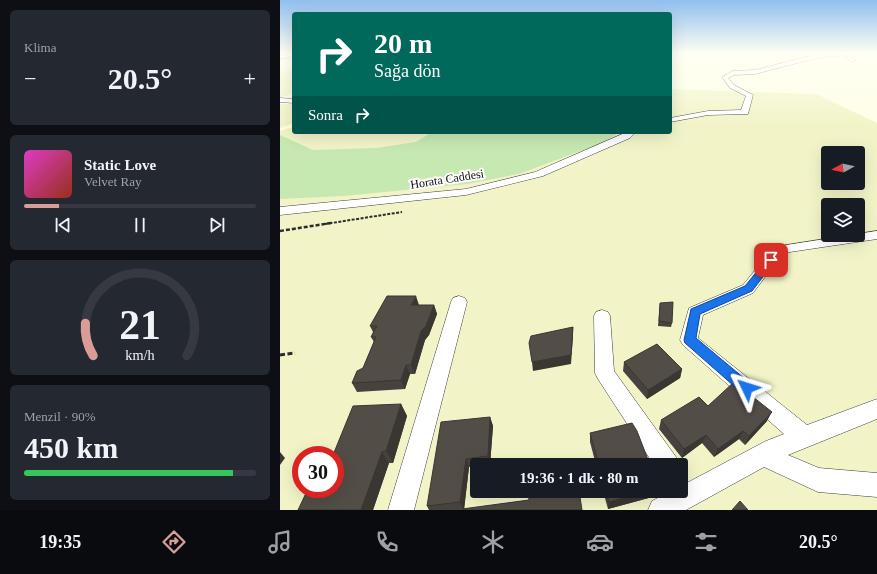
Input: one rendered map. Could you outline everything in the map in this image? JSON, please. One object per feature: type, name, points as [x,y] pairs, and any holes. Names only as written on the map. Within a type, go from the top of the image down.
[{"type":"street","points":[[672,120],[708,113],[745,112],[745,108],[750,100],[750,95],[740,91],[728,83],[725,77]]},
{"type":"street","points":[[280,100],[292,101]]},
{"type":"street","name":"Horata Caddesi","points":[[280,211],[466,192],[539,174],[630,134]]},
{"type":"street","points":[[804,437],[690,340],[695,312],[748,289],[779,250],[877,235]]},
{"type":"street","points":[[401,510],[460,302]]},
{"type":"street","points":[[602,316],[605,373],[663,458]]},
{"type":"street","points":[[688,489],[804,437],[877,409]]},
{"type":"street","points":[[764,455],[818,480],[877,485]]},
{"type":"street","points":[[661,510],[675,498]]},
{"type":"path","points":[[280,354],[295,353]]},
{"type":"green space","points":[[280,77],[292,77],[292,94],[280,98]]},
{"type":"green space","points":[[672,89],[816,94],[877,123],[877,510],[280,510],[280,131],[292,128],[292,134],[672,134]]},
{"type":"green space","points":[[280,104],[292,104],[292,124],[280,128]]},
{"type":"green space","points":[[429,134],[617,134],[602,143],[519,174],[467,184],[344,196],[280,199],[280,135],[313,150],[376,148],[416,142]]},
{"type":"building","points":[[387,296],[416,296],[411,305],[434,305],[426,326],[421,331],[411,365],[406,365],[401,380],[352,383],[357,371],[363,368],[376,337],[371,337],[377,326],[370,326]]},
{"type":"building","points":[[673,302],[672,323],[659,321],[660,303]]},
{"type":"building","points":[[573,327],[571,355],[532,362],[529,343],[531,336]]},
{"type":"building","points":[[657,344],[682,369],[648,390],[624,362]]},
{"type":"building","points":[[734,382],[772,412],[749,436],[743,431],[718,449],[706,435],[684,449],[661,420],[699,397],[708,406]]},
{"type":"building","points":[[401,404],[386,451],[382,452],[361,510],[298,510],[304,498],[344,498],[344,446],[337,446],[353,406]]},
{"type":"building","points":[[490,417],[488,456],[466,459],[460,502],[427,506],[441,422]]},
{"type":"building","points":[[632,423],[637,431],[647,458],[597,458],[590,433]]},
{"type":"building","points":[[529,498],[580,498],[582,510],[462,510],[462,509],[529,500]]},
{"type":"building","points":[[608,498],[623,498],[609,502]]},
{"type":"building","points":[[740,501],[748,510],[732,510]]},
{"type":"route","points":[[747,388],[690,340],[692,326],[695,312],[748,289],[771,260]]}]
